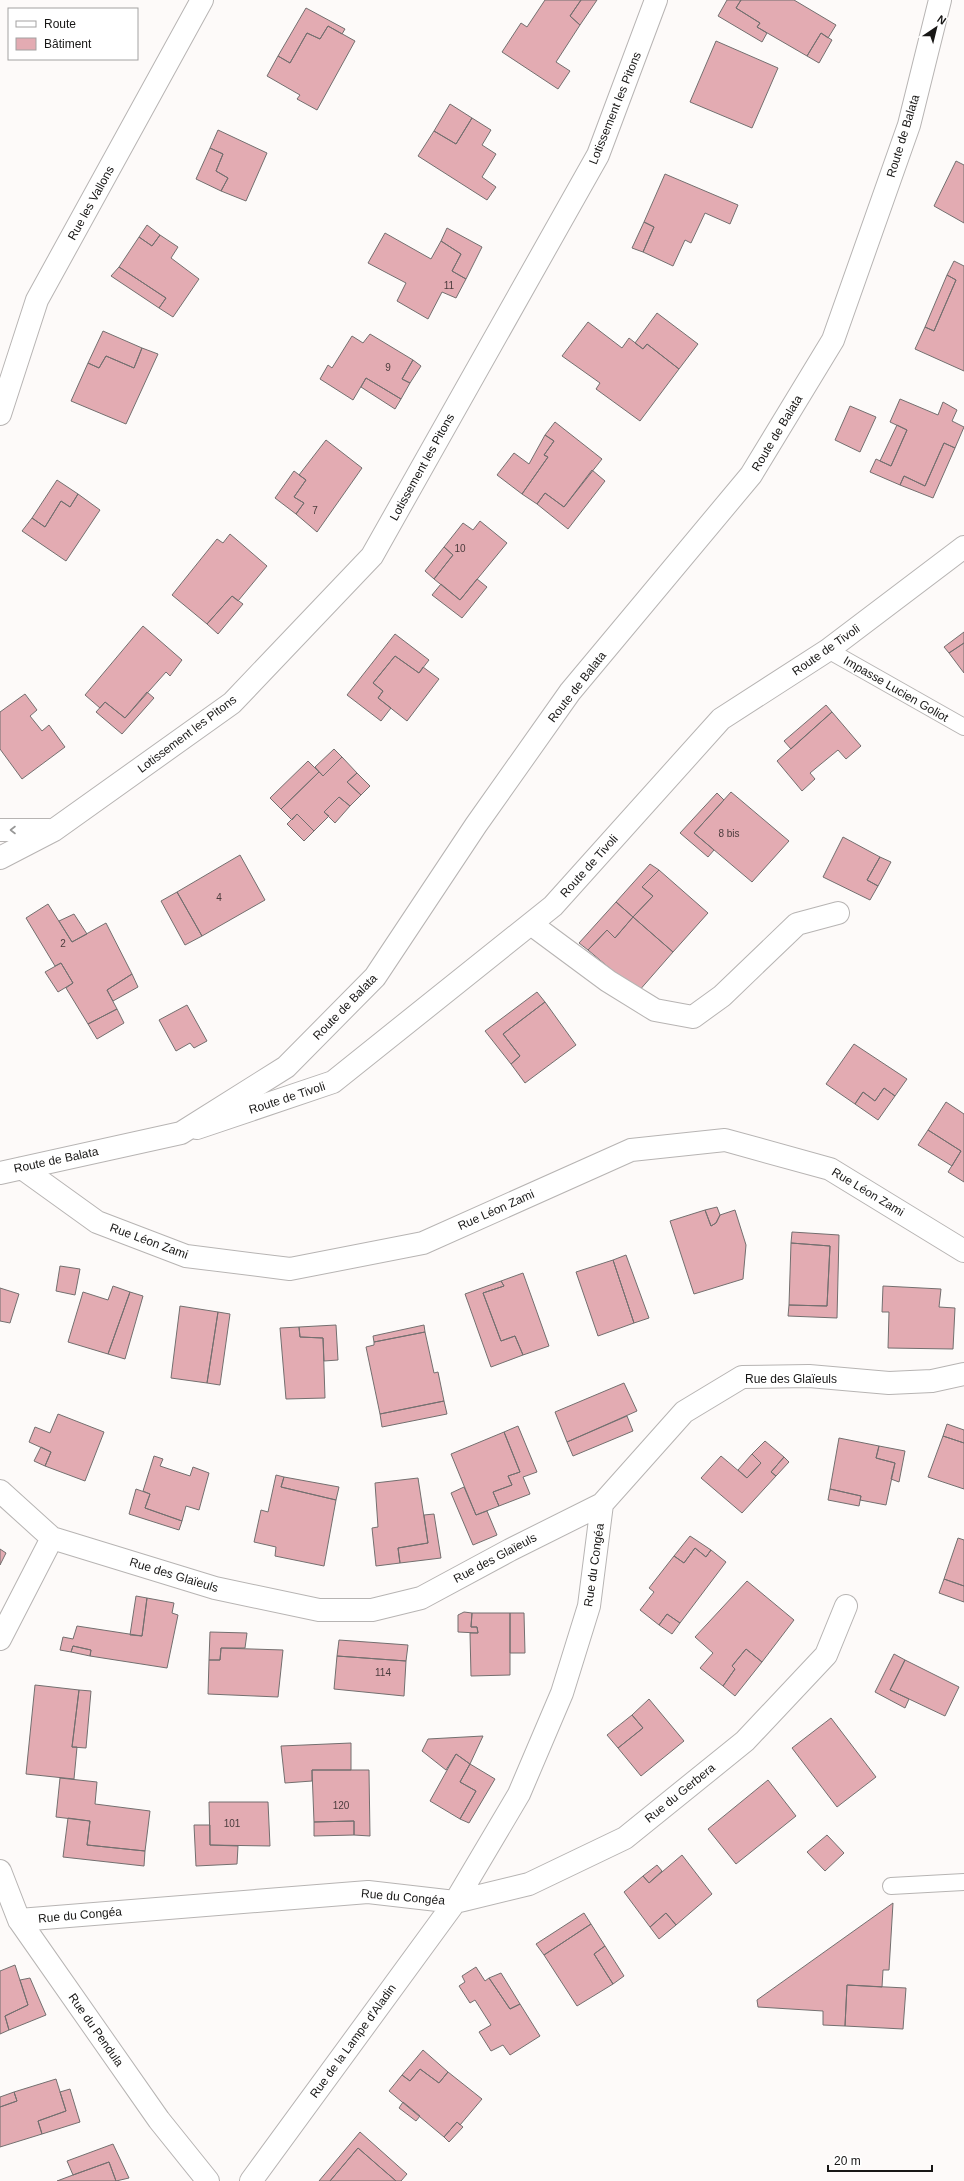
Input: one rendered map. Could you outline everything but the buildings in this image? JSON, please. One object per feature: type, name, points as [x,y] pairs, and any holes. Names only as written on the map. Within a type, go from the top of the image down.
[{"type":"street","name":"Rue les Vallons","points":[[0,414],[37,300],[202,0]]},
{"type":"street","name":"Lotissement les Pitons","points":[[0,858],[54,830],[232,703],[372,556],[598,155],[656,0]]},
{"type":"street","name":"Route de Balata","points":[[0,1173],[181,1133],[286,1067],[375,977],[476,825],[570,692],[751,475],[833,340],[909,125],[940,0]]},
{"type":"street","name":"Route de Tivoli","points":[[181,1133],[333,1082],[553,906],[721,719],[828,650],[964,547]]},
{"type":"street","points":[[0,830],[54,830]]},
{"type":"street","points":[[531,924],[608,981],[655,1010],[693,1017],[722,996],[797,924],[838,913]]},
{"type":"street","name":"Rue Léon Zami","points":[[22,1168],[97,1222],[186,1256],[290,1269],[423,1243],[631,1150],[725,1140],[830,1169],[964,1251]]},
{"type":"street","name":"Rue des Glaïeuls","points":[[0,1490],[52,1538],[215,1588],[319,1610],[372,1610],[421,1598],[510,1550],[602,1504],[684,1412],[742,1377],[809,1376],[889,1383],[932,1382],[964,1374]]},
{"type":"street","name":"Rue du Congéa","points":[[19,1920],[368,1892],[455,1902],[519,1794],[562,1693],[589,1606],[602,1504]]},
{"type":"street","points":[[0,1639],[52,1538]]},
{"type":"street","name":"Rue du Gerbera","points":[[455,1902],[529,1884],[624,1838],[745,1741],[826,1655],[846,1606]]},
{"type":"street","name":"Rue du Pendula","points":[[0,1871],[19,1920],[159,2120],[208,2181]]},
{"type":"street","name":"Rue de la Lampe d'Aladin","points":[[251,2181],[455,1902]]},
{"type":"lane","name":"Impasse Lucien Goliot","points":[[828,650],[964,727]]},
{"type":"lane","points":[[891,1886],[964,1882]]}]
